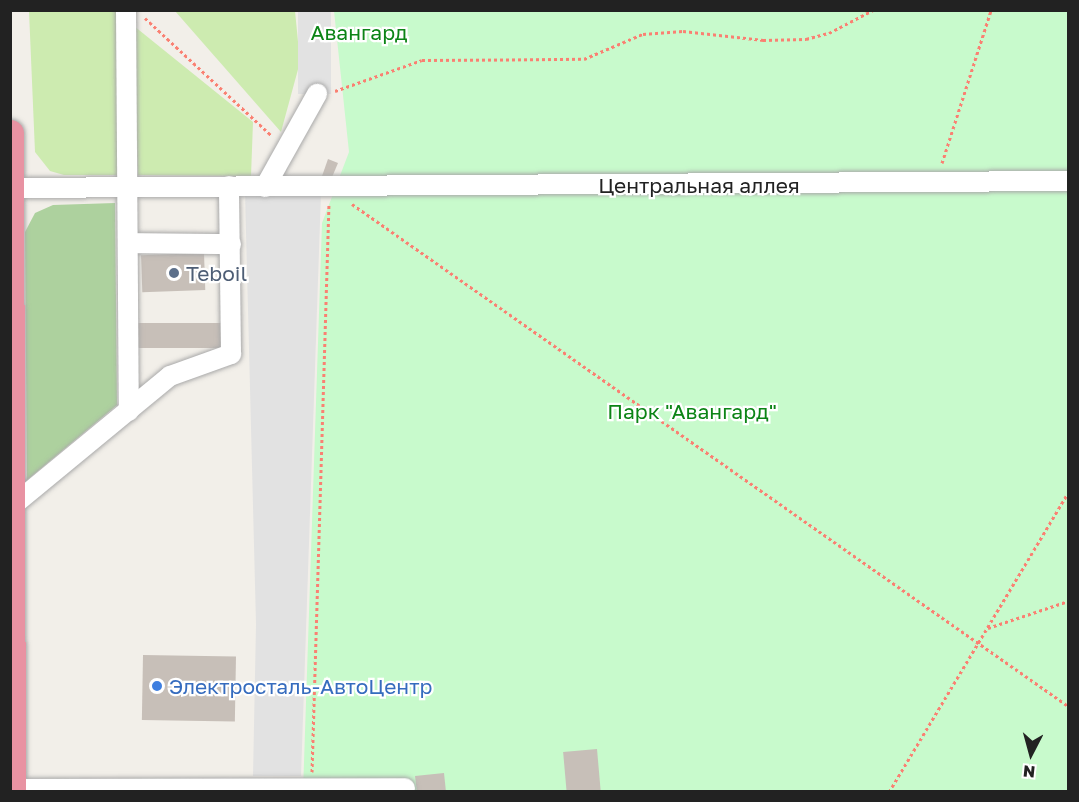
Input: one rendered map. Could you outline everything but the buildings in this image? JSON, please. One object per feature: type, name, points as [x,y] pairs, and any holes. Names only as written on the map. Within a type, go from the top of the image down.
[{"type":"highway","points":[[10,133],[12,787]]},
{"type":"street","points":[[129,411],[127,188],[134,13]]},
{"type":"street","points":[[265,186],[325,93]]},
{"type":"street","name":"Центральная аллея","points":[[11,188],[265,186],[333,192],[1068,181]]},
{"type":"street","points":[[11,507],[170,376],[231,354],[229,186]]},
{"type":"street","points":[[129,243],[231,244]]},
{"type":"street","points":[[12,787],[278,782],[278,776]]},
{"type":"street","points":[[12,787],[312,790],[405,788]]},
{"type":"path","points":[[325,93],[422,60],[585,58],[643,34],[683,31],[763,40],[806,39],[829,33],[873,10]]},
{"type":"path","points":[[936,183],[991,10]]},
{"type":"path","points":[[134,13],[287,150]]},
{"type":"path","points":[[333,192],[1068,706]]},
{"type":"path","points":[[312,790],[333,192]]},
{"type":"path","points":[[889,792],[1068,493]]},
{"type":"path","points":[[988,628],[1068,601]]},
{"type":"green space","points":[[29,11],[116,11],[119,175],[64,175],[50,171],[35,152]]},
{"type":"green space","points":[[175,11],[295,11],[300,62],[281,132]]},
{"type":"green space","name":"Парк \"Авангард\"","points":[[334,11],[1068,11],[1068,791],[303,792],[322,223],[349,152]]},
{"type":"green space","points":[[134,26],[253,122],[251,176],[138,175]]},
{"type":"green space","points":[[115,203],[117,405],[27,480],[25,232],[35,213],[53,205]]},
{"type":"shaded area","points":[[298,11],[331,11],[331,94],[298,94]]},
{"type":"shaded area","points":[[245,192],[321,193],[301,776],[253,776],[256,624]]},
{"type":"place","name":"Teboil","points":[[174,273]]},
{"type":"place","name":"Электросталь-АвтоЦентр","points":[[157,686]]},
{"type":"park label","name":"Авангард","points":[[359,32]]}]
